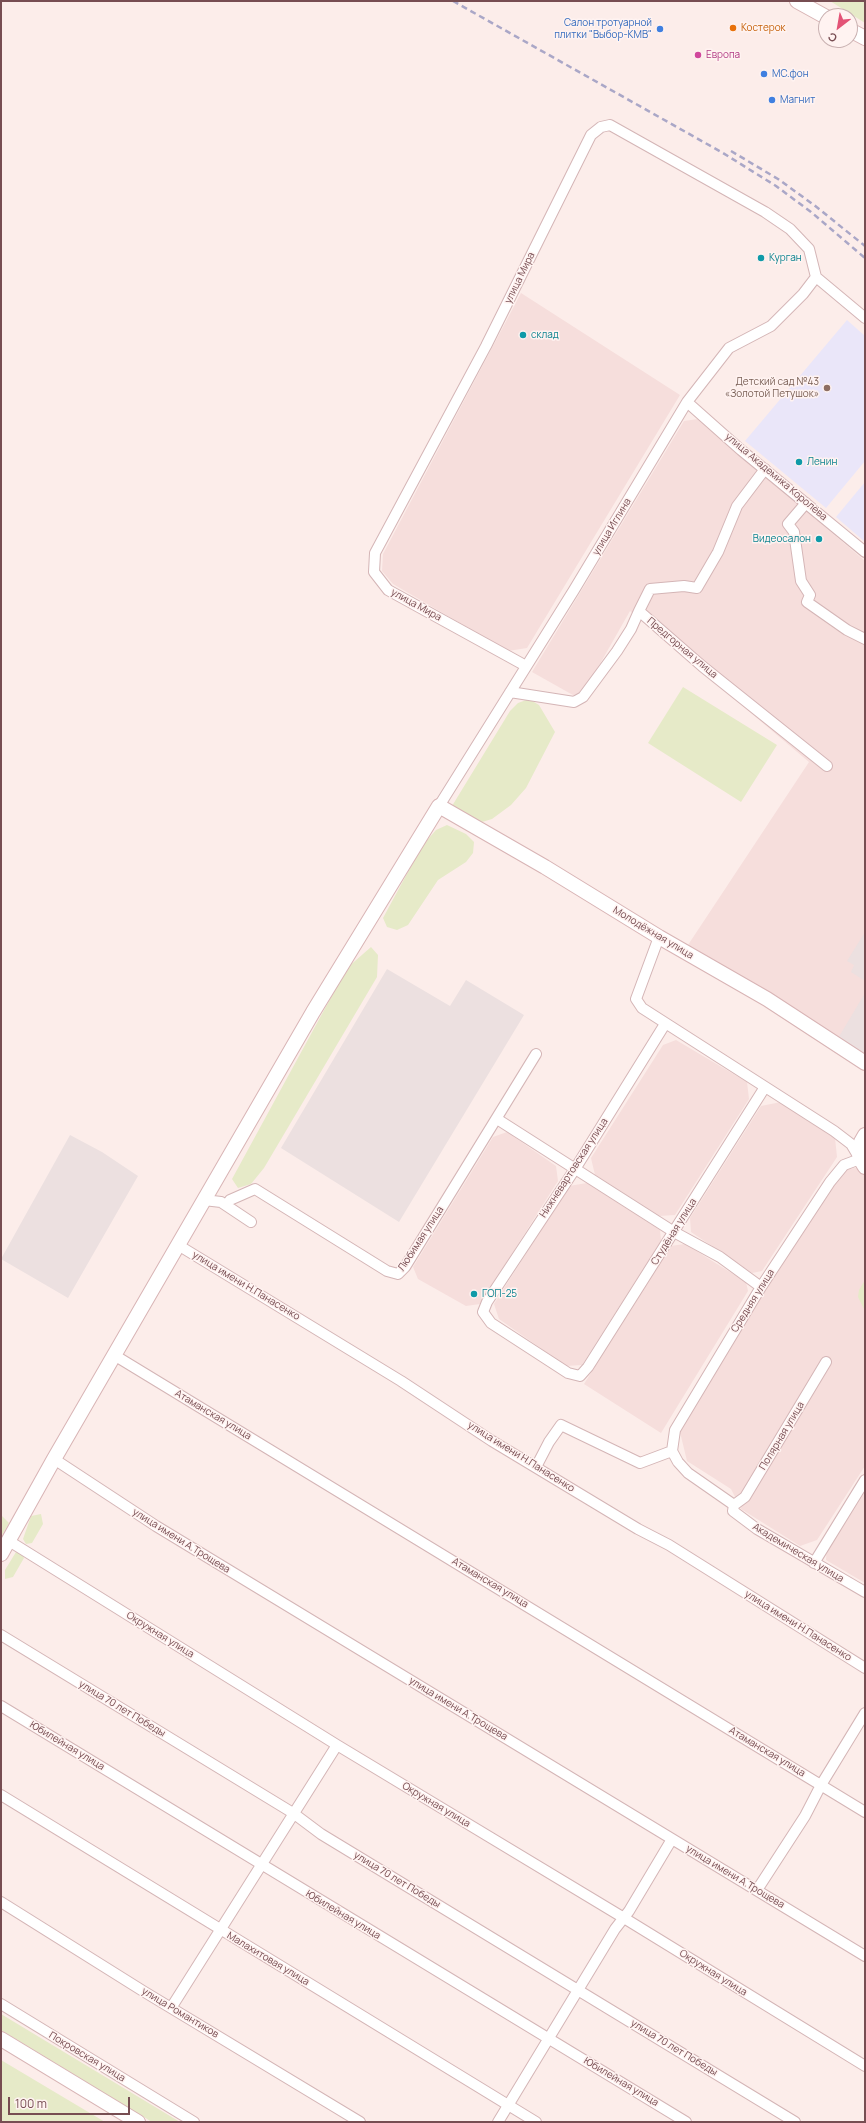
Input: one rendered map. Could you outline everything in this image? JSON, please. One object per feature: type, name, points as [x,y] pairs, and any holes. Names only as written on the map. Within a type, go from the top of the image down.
[{"type":"street","points":[[797,1],[818,13]]},
{"type":"street","name":"улица Мира","points":[[526,666],[388,590],[374,572],[374,553],[486,346],[591,135],[601,127],[610,125],[764,212],[790,229],[809,249],[816,277]]},
{"type":"street","points":[[816,277],[865,318]]},
{"type":"street","name":"улица Иглина","points":[[439,806],[688,402],[728,348],[771,326],[803,294],[816,277]]},
{"type":"street","name":"улица Академика Королёва","points":[[688,402],[765,469],[865,552]]},
{"type":"street","points":[[639,611],[650,590],[684,586],[697,588],[718,552],[737,506],[765,469]]},
{"type":"street","points":[[806,503],[788,524],[794,532],[801,581],[810,595],[808,602],[847,630],[865,639]]},
{"type":"street","name":"Предгорная улица","points":[[510,692],[574,702],[584,698],[617,652],[631,629],[639,611],[702,666],[827,766]]},
{"type":"street","points":[[1,1554],[54,1459],[313,1012],[439,806]]},
{"type":"street","name":"Молодёжная улица","points":[[439,806],[545,867],[659,937],[767,999],[865,1063]]},
{"type":"street","points":[[659,937],[636,999],[642,1008],[840,1135],[851,1144],[862,1163]]},
{"type":"street","name":"Нижневартовская улица","points":[[580,1376],[568,1373],[491,1323],[483,1312],[487,1302],[575,1169],[665,1024]]},
{"type":"street","name":"Любимая улица","points":[[226,1205],[230,1200],[255,1189],[387,1271],[398,1274],[405,1267],[497,1120],[536,1054]]},
{"type":"street","name":"Студёная улица","points":[[580,1376],[588,1367],[765,1087]]},
{"type":"street","points":[[497,1120],[674,1232],[720,1257],[761,1287]]},
{"type":"street","points":[[862,1163],[861,1142],[865,1135]]},
{"type":"street","name":"Средняя улица","points":[[672,1451],[675,1430],[761,1287],[830,1182],[844,1165],[862,1163]]},
{"type":"street","points":[[204,1200],[221,1202],[251,1222]]},
{"type":"street","name":"улица имени Н.Панасенко","points":[[178,1245],[401,1381],[492,1441],[638,1529],[669,1545],[865,1668]]},
{"type":"street","name":"Атаманская улица","points":[[114,1355],[865,1812]]},
{"type":"street","name":"Полярная улица","points":[[734,1508],[745,1497],[826,1362]]},
{"type":"street","points":[[536,1467],[549,1442],[561,1425],[640,1463],[672,1451]]},
{"type":"street","name":"Академическая улица","points":[[672,1451],[678,1462],[688,1473],[734,1508],[757,1529],[865,1592]]},
{"type":"street","name":"улица имени А.Трощева","points":[[54,1459],[156,1526],[865,1956]]},
{"type":"street","points":[[814,1563],[865,1480]]},
{"type":"street","name":"Окружная улица","points":[[9,1541],[337,1745],[624,1918],[865,2066]]},
{"type":"street","name":"улица 70 лет Победы","points":[[1,1634],[293,1813],[321,1834],[795,2122]]},
{"type":"street","name":"Юбилейная улица","points":[[1,1706],[686,2122]]},
{"type":"street","points":[[757,1890],[802,1822],[821,1785],[865,1713]]},
{"type":"street","points":[[171,2008],[337,1745]]},
{"type":"street","name":"Малахитовая улица","points":[[1,1795],[536,2122]]},
{"type":"street","points":[[498,2122],[672,1839]]},
{"type":"street","name":"улица Романтиков","points":[[1,1902],[171,2008],[360,2122]]},
{"type":"street","name":"Покровская улица","points":[[1,2004],[194,2122]]},
{"type":"street","points":[[1,2039],[138,2122]]},
{"type":"shaded area","points":[[521,293],[680,395],[527,648],[508,651],[393,584],[382,571],[383,554]]},
{"type":"shaded area","name":"Детский сад №43 «Золотой Петушок»","points":[[847,320],[865,336],[865,461],[826,508],[745,441]]},
{"type":"shaded area","points":[[698,419],[865,561],[865,1056],[688,945],[809,762],[630,611],[580,699],[532,672],[684,421]]},
{"type":"shaded area","points":[[865,482],[865,542],[836,517]]},
{"type":"shaded area","points":[[865,932],[865,981],[851,972],[854,965],[847,961]]},
{"type":"shaded area","points":[[387,969],[450,1006],[466,980],[524,1015],[399,1222],[281,1148]]},
{"type":"shaded area","points":[[865,993],[865,1054],[863,1057],[837,1040]]},
{"type":"shaded area","points":[[676,1040],[747,1082],[749,1099],[675,1215],[659,1216],[595,1175],[591,1158],[663,1045]]},
{"type":"shaded area","points":[[781,1102],[835,1138],[837,1157],[762,1271],[752,1273],[691,1232],[690,1218],[761,1106]]},
{"type":"shaded area","points":[[507,1132],[556,1166],[558,1181],[480,1304],[466,1306],[418,1279],[413,1267],[493,1137]]},
{"type":"shaded area","points":[[70,1135],[102,1152],[138,1176],[68,1298],[1,1259]]},
{"type":"shaded area","points":[[856,1168],[865,1174],[865,1466],[817,1540],[800,1546],[741,1509],[731,1489],[687,1461],[679,1428],[829,1180],[845,1169]]},
{"type":"shaded area","points":[[587,1183],[660,1230],[661,1241],[582,1365],[566,1366],[499,1319],[494,1304],[569,1186]]},
{"type":"shaded area","points":[[685,1244],[746,1282],[748,1291],[661,1433],[584,1384],[670,1246]]},
{"type":"shaded area","points":[[865,1486],[865,1583],[826,1560],[827,1544]]},
{"type":"green space","points":[[830,1],[865,1],[865,23],[858,19],[858,8],[841,8]]},
{"type":"green space","points":[[683,687],[777,745],[741,802],[648,743]]},
{"type":"green space","points":[[529,699],[539,705],[555,732],[526,788],[511,805],[492,819],[482,822],[452,806],[510,711],[518,703]]},
{"type":"green space","points":[[447,825],[466,834],[474,842],[473,853],[466,862],[438,880],[408,925],[397,930],[387,927],[383,918],[422,846],[436,830]]},
{"type":"green space","points":[[371,947],[378,955],[377,977],[264,1168],[251,1184],[238,1188],[232,1179],[347,968]]},
{"type":"green space","points":[[865,1280],[865,1311],[858,1297],[859,1290]]},
{"type":"green space","points":[[41,1514],[43,1524],[32,1543],[26,1544],[23,1539],[31,1516]]},
{"type":"green space","points":[[1,1515],[9,1523],[1,1537]]},
{"type":"green space","points":[[16,1552],[22,1554],[24,1558],[13,1577],[5,1579],[5,1570]]},
{"type":"green space","points":[[1,2014],[180,2122],[152,2122],[1,2030]]},
{"type":"green space","points":[[1,2060],[105,2122],[1,2122]]},
{"type":"railway","points":[[453,1],[723,153],[776,186],[811,212],[865,258]]},
{"type":"railway","points":[[731,151],[778,179],[814,205],[865,246]]},
{"type":"place","name":"Костерок","points":[[733,28]]},
{"type":"place","name":"Салон тротуарной плитки \"Выбор-КМВ\"","points":[[660,29]]},
{"type":"place","name":"Европа","points":[[698,55]]},
{"type":"place","name":"МС.фон","points":[[764,74]]},
{"type":"place","name":"Магнит","points":[[772,100]]},
{"type":"place","name":"Курган","points":[[761,258]]},
{"type":"place","name":"склад","points":[[523,335]]},
{"type":"place","name":"Детский сад №43 «Золотой Петушок»","points":[[827,388]]},
{"type":"place","name":"Ленин","points":[[799,462]]},
{"type":"place","name":"Видеосалон","points":[[819,539]]},
{"type":"place","name":"ГОП-25","points":[[474,1294]]}]
